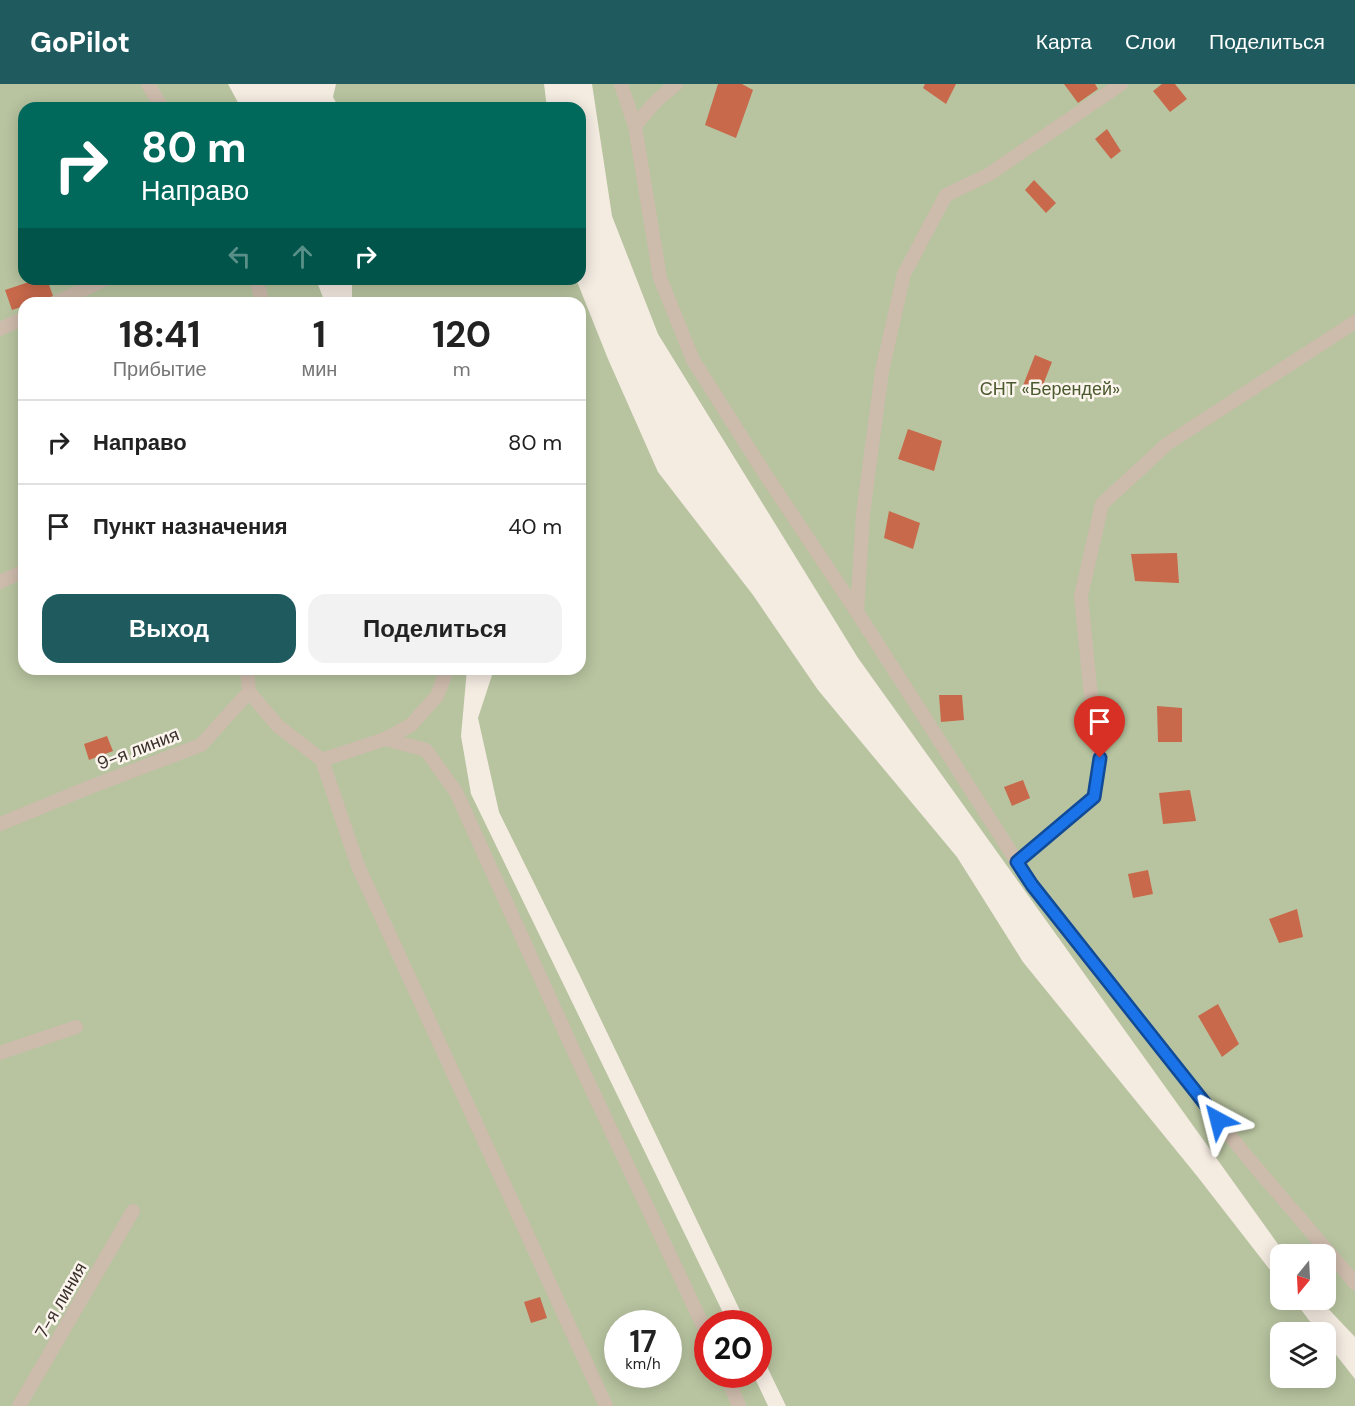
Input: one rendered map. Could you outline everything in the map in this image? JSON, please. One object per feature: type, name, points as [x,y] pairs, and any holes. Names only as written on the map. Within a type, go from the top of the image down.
[{"type":"lane","points":[[148,84],[158,102]]},
{"type":"lane","points":[[621,84],[635,126],[660,278],[693,360],[1039,894],[1247,1157],[1355,1283]]},
{"type":"lane","points":[[635,126],[654,102],[676,84]]},
{"type":"lane","points":[[857,612],[863,514],[882,371],[904,274],[946,195],[988,175],[1121,84]]},
{"type":"lane","points":[[68,297],[93,285]]},
{"type":"lane","points":[[0,329],[18,321]]},
{"type":"lane","points":[[1017,862],[1094,797],[1100,758],[1080,596],[1102,504],[1167,444],[1355,322]]},
{"type":"lane","points":[[0,582],[18,574]]},
{"type":"lane","points":[[248,675],[249,692],[278,726],[322,760],[358,866],[606,1406]]},
{"type":"lane","points":[[322,760],[385,739],[411,726],[437,696],[445,675]]},
{"type":"lane","name":"9-я линия","points":[[0,824],[201,745],[249,692]]},
{"type":"lane","points":[[385,739],[426,750],[456,792],[576,1056],[696,1310]]},
{"type":"lane","points":[[0,1053],[76,1027]]},
{"type":"lane","name":"7-я линия","points":[[19,1406],[133,1211]]},
{"type":"lane","points":[[732,1388],[739,1406]]},
{"type":"green space","points":[[0,84],[228,84],[238,102],[18,102],[18,285],[318,285],[323,297],[18,297],[18,675],[466,675],[461,736],[471,794],[722,1310],[694,1310],[694,1388],[760,1388],[768,1406],[0,1406]]},
{"type":"green space","points":[[336,84],[544,84],[546,102],[336,102],[333,97]]},
{"type":"green space","name":"СНТ «Берендей»","points":[[592,84],[1355,84],[1355,1337],[1329,1310],[1336,1310],[1336,1244],[1278,1244],[858,658],[658,334],[612,216]]},
{"type":"green space","points":[[352,285],[578,285],[583,297],[352,297]]},
{"type":"green space","points":[[586,304],[658,472],[753,595],[818,690],[957,857],[1023,962],[1270,1270],[1270,1310],[1301,1310],[1310,1322],[1270,1322],[1270,1388],[1336,1388],[1336,1355],[1355,1379],[1355,1406],[786,1406],[772,1377],[772,1310],[740,1310],[499,812],[478,718],[492,675],[586,675]]},
{"type":"building","points":[[718,84],[742,84],[753,90],[736,138],[705,125]]},
{"type":"building","points":[[925,84],[956,84],[946,104],[923,88]]},
{"type":"building","points":[[1064,84],[1095,84],[1098,89],[1078,103]]},
{"type":"building","points":[[1162,84],[1175,84],[1187,99],[1170,112],[1153,91]]},
{"type":"building","points":[[1107,129],[1121,151],[1111,159],[1095,139]]},
{"type":"building","points":[[1034,180],[1056,203],[1046,213],[1025,190]]},
{"type":"building","points":[[20,285],[49,285],[53,296],[18,297],[18,308],[12,310],[5,290]]},
{"type":"building","points":[[1035,355],[1052,362],[1039,395],[1022,388]]},
{"type":"building","points":[[908,429],[942,441],[934,471],[898,459]]},
{"type":"building","points":[[889,511],[920,523],[913,549],[884,538]]},
{"type":"building","points":[[1177,553],[1179,583],[1135,581],[1131,554]]},
{"type":"building","points":[[939,695],[962,695],[964,720],[941,722]]},
{"type":"building","points":[[1157,706],[1182,708],[1182,742],[1158,742]]},
{"type":"building","points":[[107,736],[113,751],[89,760],[84,744]]},
{"type":"building","points":[[1023,780],[1030,798],[1012,806],[1004,787]]},
{"type":"building","points":[[1190,790],[1196,821],[1163,824],[1159,793]]},
{"type":"building","points":[[1148,870],[1153,894],[1133,898],[1128,874]]},
{"type":"building","points":[[1297,909],[1303,937],[1279,943],[1269,919]]},
{"type":"building","points":[[1218,1004],[1239,1044],[1222,1057],[1198,1016]]},
{"type":"building","points":[[540,1297],[547,1318],[531,1323],[524,1302]]},
{"type":"route","points":[[1100,758],[1094,797],[1017,862],[1032,885],[1218,1120]]}]
